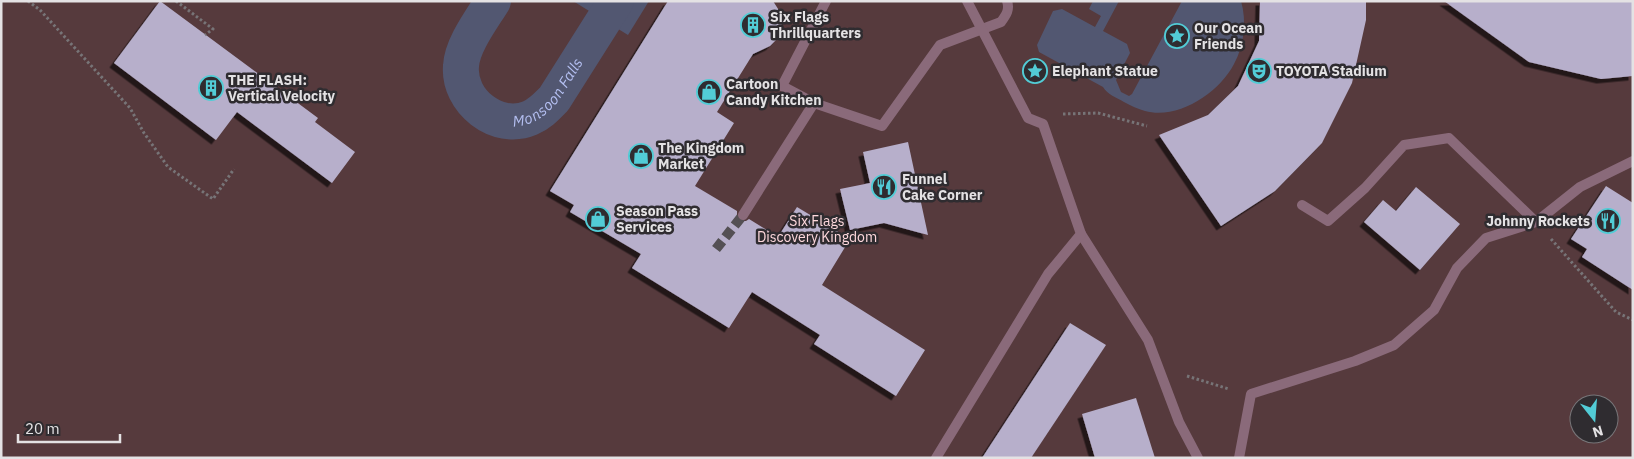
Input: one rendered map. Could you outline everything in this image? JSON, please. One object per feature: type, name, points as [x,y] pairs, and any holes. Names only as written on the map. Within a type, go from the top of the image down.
[{"type":"street","points":[[826,1],[782,86],[814,103],[882,126],[940,45],[1000,22],[1006,16],[1009,6],[1008,1]]},
{"type":"street","points":[[967,1],[1028,118],[1042,124],[1081,234],[1148,340],[1179,422],[1198,458]]},
{"type":"street","points":[[743,215],[814,103]]},
{"type":"street","points":[[1302,205],[1328,221],[1365,188],[1404,145],[1449,138],[1536,222]]},
{"type":"street","points":[[1239,458],[1251,394],[1355,361],[1394,344],[1434,310],[1457,268],[1486,238],[1536,222],[1580,187],[1633,162]]},
{"type":"street","points":[[936,458],[1048,274],[1081,234]]},
{"type":"path","points":[[28,1],[40,10],[130,108],[144,133],[168,167],[213,199],[234,170]]},
{"type":"path","points":[[176,1],[213,29],[205,35]]},
{"type":"path","points":[[1042,124],[1066,114],[1098,113],[1147,126]]},
{"type":"path","points":[[1536,222],[1616,312],[1633,320]]},
{"type":"path","points":[[1158,367],[1235,391],[1251,394]]},
{"type":"green space","name":"Six Flags Discovery Kingdom","points":[[1,1],[1633,1],[1633,458],[1,458]]},
{"type":"water","points":[[573,1],[649,1],[628,35]]},
{"type":"water","points":[[1093,1],[1119,1],[1103,31],[1127,44],[1130,53],[1116,80],[1121,92],[1129,96],[1132,94],[1182,1],[1241,1],[1244,33],[1240,49],[1227,75],[1208,94],[1196,102],[1171,112],[1158,113],[1142,110],[1112,96],[1103,87],[1039,52],[1037,45],[1053,11],[1062,9],[1095,27],[1101,16],[1089,9]]},
{"type":"building","name":"THE FLASH: Vertical Velocity","points":[[160,1],[318,118],[315,122],[355,152],[332,183],[237,112],[216,140],[114,63]]},
{"type":"building","points":[[668,1],[773,1],[780,12],[781,31],[777,39],[770,46],[753,54],[717,112],[734,123],[695,186],[737,211],[737,218],[740,221],[749,219],[778,237],[797,207],[850,239],[822,285],[925,350],[896,396],[814,344],[820,335],[752,292],[729,328],[632,268],[641,254],[570,212],[574,205],[550,191]]},
{"type":"building","points":[[1260,1],[1366,1],[1366,20],[1352,83],[1322,143],[1275,191],[1221,226],[1159,135],[1208,115],[1238,86],[1259,41]]},
{"type":"building","points":[[1444,1],[1633,1],[1633,76],[1601,79],[1529,62]]},
{"type":"building","name":"Funnel Cake Corner","points":[[908,142],[928,235],[884,223],[850,230],[840,189],[870,183],[863,152]]},
{"type":"building","name":"Johnny Rockets","points":[[1606,186],[1633,203],[1633,290],[1582,257],[1587,249],[1571,239]]},
{"type":"building","points":[[1416,187],[1460,224],[1420,270],[1364,222],[1383,200],[1396,211]]},
{"type":"building","points":[[1070,323],[1106,345],[1031,458],[982,458]]},
{"type":"building","points":[[1136,398],[1155,458],[1095,458],[1082,414]]},
{"type":"waterway","name":"Monsoon Falls","points":[[493,1],[473,32],[465,50],[461,66],[462,79],[466,91],[473,102],[493,117],[505,121],[530,118],[543,110],[554,99],[616,1]]},
{"type":"tunnel","points":[[716,249],[743,215]]},
{"type":"place","name":"Six Flags Thrillquarters","points":[[753,25]]},
{"type":"place","name":"Our Ocean Friends","points":[[1177,36]]},
{"type":"place","name":"Elephant Statue","points":[[1035,71]]},
{"type":"place","name":"TOYOTA Stadium","points":[[1259,71]]},
{"type":"place","name":"THE FLASH: Vertical Velocity","points":[[211,88]]},
{"type":"place","name":"Cartoon Candy Kitchen","points":[[709,92]]},
{"type":"place","name":"The Kingdom Market","points":[[641,156]]},
{"type":"place","name":"Funnel Cake Corner","points":[[884,187]]},
{"type":"place","name":"Season Pass Services","points":[[598,219]]},
{"type":"place","name":"Johnny Rockets","points":[[1608,221]]}]
